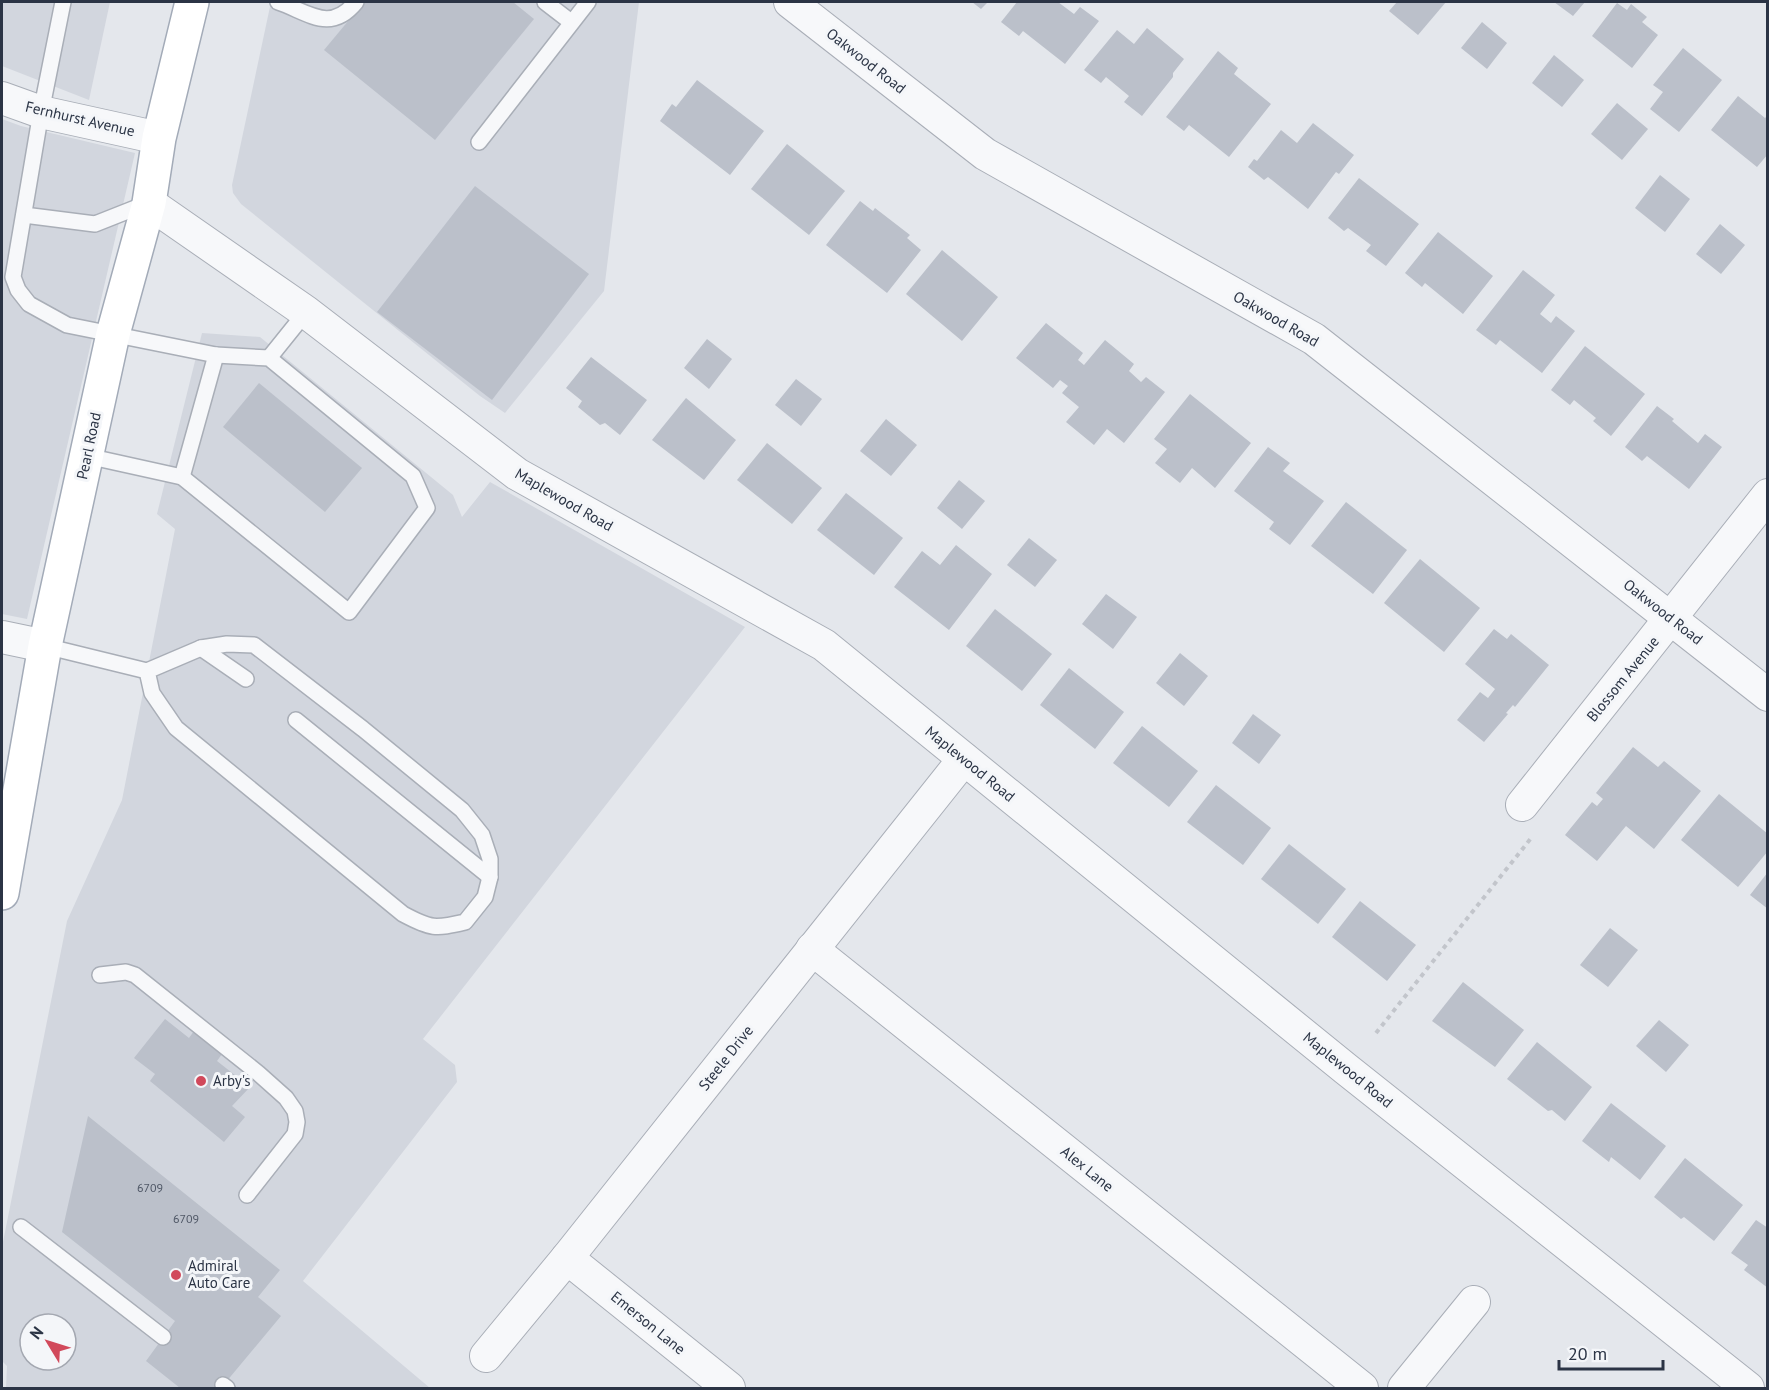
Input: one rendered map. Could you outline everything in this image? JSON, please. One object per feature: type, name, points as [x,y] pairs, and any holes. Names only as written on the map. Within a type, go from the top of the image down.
[{"type":"main road","name":"Pearl Road","points":[[3,873],[45,646],[113,334],[149,203],[159,138],[192,2]]},
{"type":"street","name":"Oakwood Road","points":[[790,2],[985,154],[1314,339],[1767,695]]},
{"type":"street","name":"Fernhurst Avenue","points":[[2,98],[41,112],[159,138]]},
{"type":"street","name":"Maplewood Road","points":[[149,203],[306,312],[517,474],[824,645],[1355,1076],[1748,1389]]},
{"type":"street","name":"Blossom Avenue","points":[[1522,805],[1767,495]]},
{"type":"street","points":[[2,637],[45,646]]},
{"type":"street","name":"Steele Drive","points":[[486,1356],[567,1258],[964,759]]},
{"type":"street","name":"Alex Lane","points":[[812,948],[1362,1389]]},
{"type":"street","name":"Emerson Lane","points":[[567,1258],[729,1389]]},
{"type":"street","points":[[1404,1389],[1474,1302]]},
{"type":"lane","points":[[63,2],[41,112],[13,277],[18,290],[29,304],[67,325],[216,355],[269,358],[413,476],[427,508],[349,612],[182,477],[87,456]]},
{"type":"lane","points":[[278,2],[311,16],[330,20],[347,12],[356,2]]},
{"type":"lane","points":[[545,2],[571,22]]},
{"type":"lane","points":[[479,142],[588,2]]},
{"type":"lane","points":[[24,215],[96,224],[149,203]]},
{"type":"lane","points":[[269,358],[306,312]]},
{"type":"lane","points":[[182,477],[216,355]]},
{"type":"lane","points":[[45,646],[147,671],[201,648],[227,644],[254,645],[363,729],[462,810],[482,835],[490,859],[490,877],[485,897],[465,922],[439,928],[420,923],[403,914],[176,728],[152,693],[147,671]]},
{"type":"lane","points":[[201,648],[246,679]]},
{"type":"lane","points":[[297,720],[490,877]]},
{"type":"lane","points":[[100,975],[126,972],[135,975],[258,1073],[286,1098],[295,1111],[297,1122],[295,1134],[247,1195]]},
{"type":"lane","points":[[21,1227],[163,1337]]},
{"type":"path","points":[[1376,1033],[1533,836]]},
{"type":"shaded area","points":[[2,2],[110,2],[89,100],[2,66]]},
{"type":"shaded area","points":[[271,2],[639,2],[604,291],[505,413],[480,396],[241,204],[233,193],[232,185]]},
{"type":"shaded area","points":[[2,119],[21,126],[135,153],[27,619],[2,614]]},
{"type":"shaded area","points":[[202,333],[260,337],[453,495],[462,517],[490,482],[745,627],[423,1039],[455,1065],[457,1082],[303,1281],[430,1388],[6,1388],[7,1366],[2,1361],[2,1247],[67,921],[122,800],[175,529],[157,514]]},
{"type":"building","points":[[364,2],[513,2],[534,19],[435,140],[324,50]]},
{"type":"building","points":[[972,2],[988,2],[981,9]]},
{"type":"building","points":[[1017,2],[1058,2],[1074,14],[1080,7],[1099,21],[1065,64],[1023,31],[1019,36],[1001,22]]},
{"type":"building","points":[[1397,2],[1446,2],[1418,35],[1389,11]]},
{"type":"building","points":[[1554,2],[1585,2],[1573,16]]},
{"type":"building","points":[[1617,3],[1627,10],[1631,4],[1647,17],[1642,22],[1658,35],[1632,68],[1592,36]]},
{"type":"building","points":[[1482,22],[1507,43],[1487,69],[1461,48]]},
{"type":"building","points":[[1147,28],[1184,59],[1173,73],[1173,77],[1142,116],[1124,102],[1129,96],[1106,77],[1101,83],[1084,70],[1117,30],[1134,44]]},
{"type":"building","points":[[1683,48],[1722,80],[1679,132],[1650,109],[1663,92],[1653,85]]},
{"type":"building","points":[[1218,51],[1238,68],[1234,74],[1271,104],[1229,157],[1189,125],[1184,131],[1166,117]]},
{"type":"building","points":[[1554,55],[1584,80],[1562,107],[1532,83]]},
{"type":"building","points":[[697,80],[764,131],[730,175],[660,121],[672,104],[676,107]]},
{"type":"building","points":[[1738,96],[1765,118],[1768,115],[1768,154],[1757,167],[1711,130]]},
{"type":"building","points":[[1617,103],[1648,129],[1622,160],[1591,134]]},
{"type":"building","points":[[1313,123],[1354,155],[1339,174],[1336,172],[1308,209],[1268,177],[1264,180],[1248,167],[1254,159],[1257,161],[1281,130],[1297,143]]},
{"type":"building","points":[[787,144],[845,191],[809,235],[751,189]]},
{"type":"building","points":[[1660,175],[1690,199],[1665,232],[1635,208]]},
{"type":"building","points":[[1359,178],[1419,224],[1386,266],[1366,251],[1371,245],[1348,228],[1344,231],[1328,218]]},
{"type":"building","points":[[475,186],[589,274],[492,400],[377,312]]},
{"type":"building","points":[[860,201],[873,211],[875,208],[910,235],[907,238],[921,250],[887,293],[826,245]]},
{"type":"building","points":[[1720,224],[1745,245],[1721,274],[1696,254]]},
{"type":"building","points":[[1438,232],[1493,276],[1463,314],[1425,283],[1422,287],[1405,273]]},
{"type":"building","points":[[942,250],[998,297],[962,341],[906,294]]},
{"type":"building","points":[[1523,270],[1555,295],[1540,314],[1551,323],[1556,316],[1575,331],[1542,373],[1500,340],[1496,345],[1476,330]]},
{"type":"building","points":[[1046,323],[1083,353],[1078,360],[1084,365],[1105,340],[1134,364],[1129,371],[1141,382],[1146,377],[1165,392],[1124,443],[1107,429],[1094,445],[1066,422],[1079,407],[1062,393],[1068,386],[1060,380],[1053,388],[1016,358]]},
{"type":"building","points":[[707,339],[732,359],[709,389],[684,368]]},
{"type":"building","points":[[1585,346],[1645,394],[1611,436],[1593,421],[1596,418],[1574,400],[1570,405],[1551,390]]},
{"type":"building","points":[[591,357],[647,400],[620,435],[605,423],[600,425],[578,407],[582,401],[566,388]]},
{"type":"building","points":[[796,379],[822,399],[801,426],[775,405]]},
{"type":"building","points":[[259,383],[362,468],[325,512],[223,427]]},
{"type":"building","points":[[1190,394],[1251,443],[1215,488],[1192,468],[1180,483],[1155,463],[1167,449],[1154,439]]},
{"type":"building","points":[[686,398],[736,440],[704,480],[652,440]]},
{"type":"building","points":[[1657,406],[1698,443],[1705,434],[1722,447],[1689,489],[1647,456],[1642,461],[1625,447]]},
{"type":"building","points":[[886,419],[917,445],[891,476],[860,451]]},
{"type":"building","points":[[767,443],[822,488],[792,524],[737,480]]},
{"type":"building","points":[[1268,447],[1290,463],[1283,471],[1324,501],[1290,545],[1269,529],[1274,522],[1234,491]]},
{"type":"building","points":[[959,480],[985,501],[962,529],[937,508]]},
{"type":"building","points":[[846,493],[903,538],[874,575],[817,530]]},
{"type":"building","points":[[1346,502],[1407,550],[1373,594],[1311,546]]},
{"type":"building","points":[[1029,538],[1057,560],[1035,587],[1007,565]]},
{"type":"building","points":[[956,545],[992,574],[949,630],[894,587],[922,551],[940,565]]},
{"type":"building","points":[[1420,559],[1480,608],[1444,652],[1384,603]]},
{"type":"building","points":[[1106,594],[1137,617],[1113,649],[1082,624]]},
{"type":"building","points":[[995,609],[1052,654],[1022,691],[966,646]]},
{"type":"building","points":[[1494,629],[1507,639],[1511,634],[1549,665],[1515,707],[1513,705],[1506,713],[1508,714],[1484,742],[1457,720],[1480,692],[1488,698],[1495,689],[1465,664]]},
{"type":"building","points":[[1180,653],[1208,676],[1184,706],[1156,683]]},
{"type":"building","points":[[1069,668],[1124,712],[1095,749],[1040,705]]},
{"type":"building","points":[[1253,714],[1281,735],[1259,764],[1232,743]]},
{"type":"building","points":[[1142,726],[1198,771],[1169,807],[1113,763]]},
{"type":"building","points":[[1633,747],[1658,767],[1664,761],[1701,791],[1654,849],[1626,826],[1597,861],[1565,835],[1592,802],[1597,806],[1603,799],[1596,793]]},
{"type":"building","points":[[1216,785],[1271,828],[1243,865],[1187,822]]},
{"type":"building","points":[[1719,794],[1768,834],[1768,851],[1738,887],[1681,840]]},
{"type":"building","points":[[1289,844],[1346,889],[1318,924],[1261,879]]},
{"type":"building","points":[[1768,872],[1768,909],[1750,895]]},
{"type":"building","points":[[1360,901],[1416,945],[1387,981],[1332,937]]},
{"type":"building","points":[[1610,928],[1638,950],[1608,987],[1580,965]]},
{"type":"building","points":[[1463,982],[1524,1030],[1495,1067],[1432,1021]]},
{"type":"building","points":[[165,1019],[189,1038],[194,1031],[222,1054],[217,1061],[250,1087],[232,1106],[245,1117],[224,1142],[150,1081],[155,1074],[134,1058]]},
{"type":"building","points":[[1659,1020],[1689,1045],[1666,1072],[1636,1046]]},
{"type":"building","points":[[1537,1042],[1592,1087],[1565,1121],[1552,1110],[1548,1111],[1507,1079]]},
{"type":"building","points":[[1611,1103],[1666,1146],[1640,1180],[1611,1157],[1609,1162],[1582,1141]]},
{"type":"building","points":[[88,1116],[280,1270],[258,1297],[281,1316],[221,1388],[180,1388],[146,1361],[175,1321],[62,1232]]},
{"type":"building","points":[[1685,1158],[1743,1205],[1714,1241],[1654,1197]]},
{"type":"building","points":[[1756,1220],[1768,1228],[1768,1288],[1744,1270],[1748,1265],[1731,1253]]},
{"type":"place","name":"Arby's","points":[[201,1081]]},
{"type":"place","name":"Admiral Auto Care","points":[[176,1275]]}]
